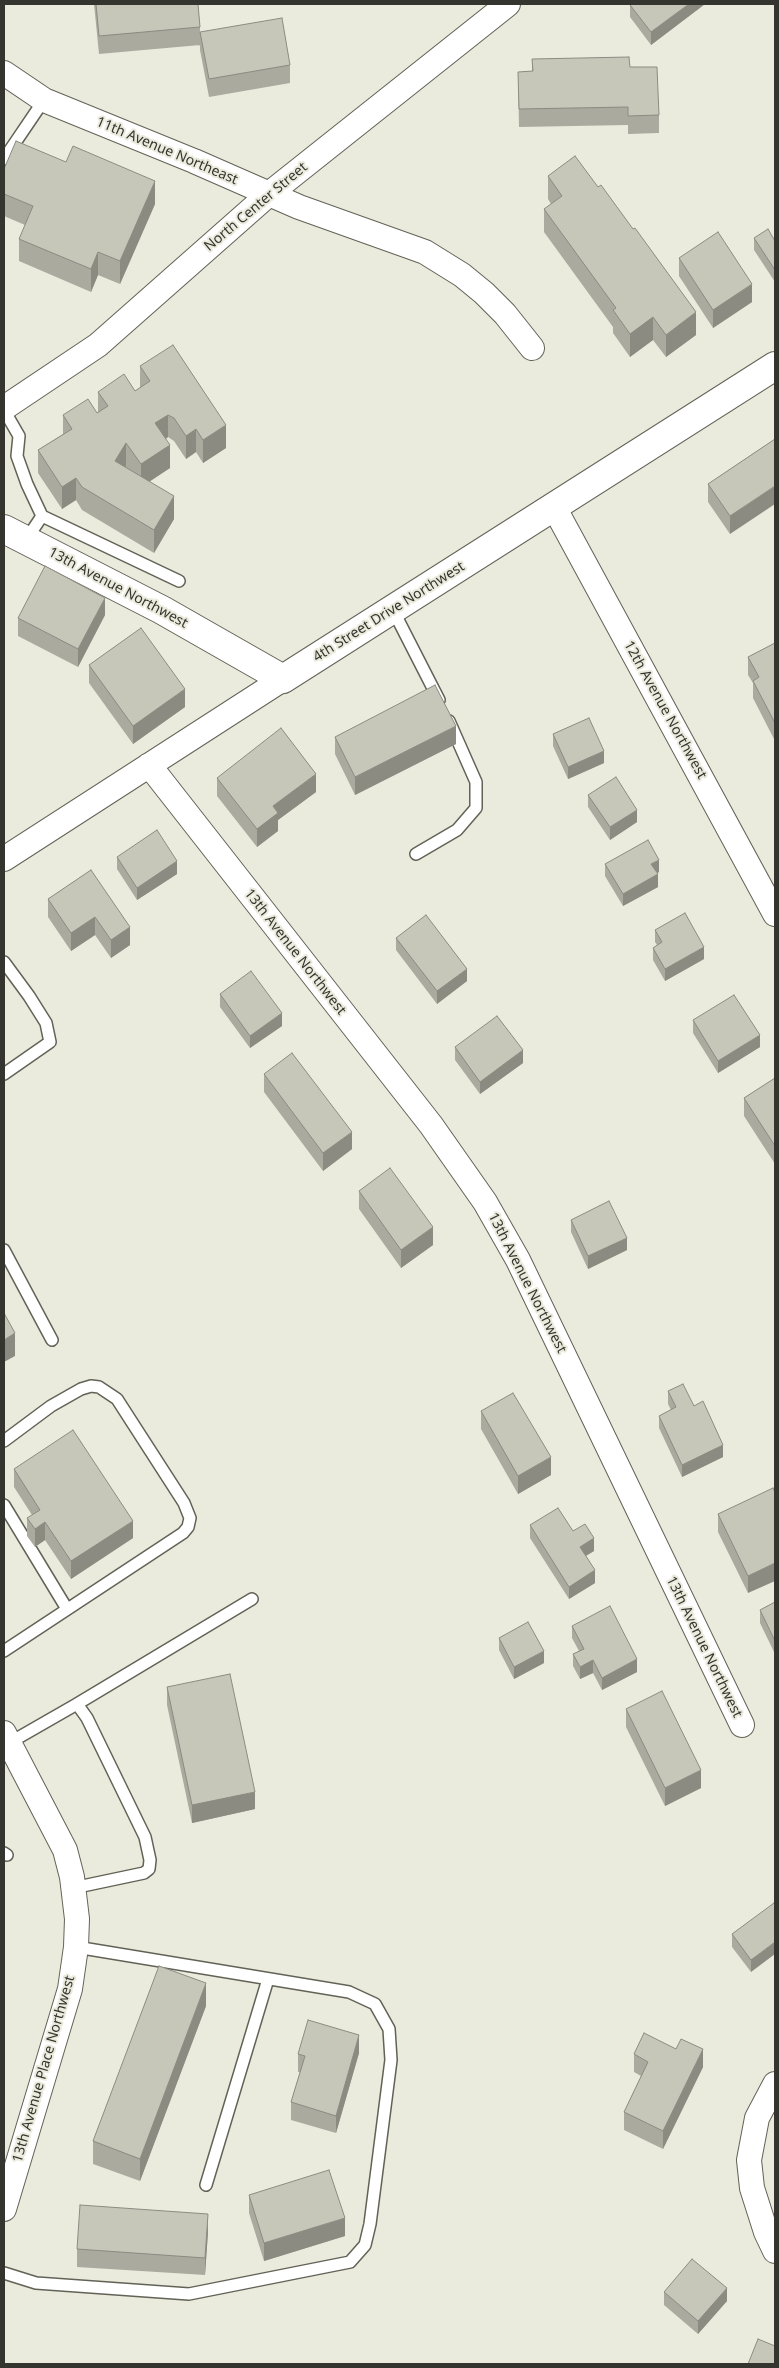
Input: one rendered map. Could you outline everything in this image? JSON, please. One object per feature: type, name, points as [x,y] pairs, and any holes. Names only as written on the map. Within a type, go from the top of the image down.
[{"type":"main road","name":"4th Street Drive Northwest","points":[[284,680],[775,366]]},
{"type":"main road","name":"13th Avenue Northwest","points":[[15,534],[162,610],[284,680]]},
{"type":"street","name":"North Center Street","points":[[4,409],[98,345],[269,194],[508,4]]},
{"type":"street","name":"11th Avenue Northeast","points":[[4,73],[44,100],[194,161],[269,194],[426,252],[462,275],[484,294],[505,314],[532,348]]},
{"type":"street","name":"12th Avenue Northwest","points":[[554,507],[775,914]]},
{"type":"street","name":"4th Street Drive Northwest","points":[[4,859],[284,680]]},
{"type":"street","name":"13th Avenue Northwest","points":[[149,766],[431,1125],[485,1202],[518,1260],[742,1725]]},
{"type":"street","name":"13th Avenue Place Northwest","points":[[4,2210],[70,1989],[76,1947],[77,1919],[65,1850],[8,1748]]},
{"type":"street","points":[[775,2084],[757,2118],[749,2160],[752,2188],[766,2232],[775,2251]]},
{"type":"lane","points":[[4,159],[44,100]]},
{"type":"lane","points":[[4,409],[18,436],[17,456],[27,484],[42,516],[179,581]]},
{"type":"lane","points":[[15,534],[42,516]]},
{"type":"lane","points":[[393,610],[460,742],[476,782],[476,808],[457,830],[416,854]]},
{"type":"lane","points":[[4,962],[46,1023],[50,1042],[4,1074]]},
{"type":"lane","points":[[4,1250],[52,1340]]},
{"type":"lane","points":[[4,1440],[51,1406],[81,1389],[91,1386],[99,1387],[117,1399],[184,1503],[190,1518],[188,1527],[183,1533],[4,1651]]},
{"type":"lane","points":[[4,1505],[67,1609]]},
{"type":"lane","points":[[8,1748],[77,1704],[252,1600]]},
{"type":"lane","points":[[73,1888],[144,1873],[148,1869],[150,1860],[145,1837],[87,1718],[77,1704]]},
{"type":"lane","points":[[4,2273],[36,2283],[189,2294],[350,2262],[365,2245],[370,2224],[391,2060],[389,2029],[375,2004],[349,1992],[76,1947]]},
{"type":"lane","points":[[206,2185],[268,1979]]},
{"type":"building","points":[[96,4],[198,4],[200,27],[99,36]]},
{"type":"building","points":[[689,4],[651,32],[630,5]]},
{"type":"building","points":[[282,18],[290,65],[209,79],[200,32]]},
{"type":"building","points":[[629,57],[630,67],[657,67],[659,115],[628,116],[628,107],[519,109],[518,72],[533,71],[532,59]]},
{"type":"building","points":[[16,141],[66,162],[73,146],[155,181],[120,261],[98,252],[91,269],[19,239],[33,206],[4,194],[4,169]]},
{"type":"building","points":[[575,156],[598,187],[601,185],[633,229],[635,228],[696,312],[666,335],[653,317],[630,334],[613,310],[616,308],[544,209],[562,196],[548,176]]},
{"type":"building","points":[[768,229],[775,241],[775,270],[754,238]]},
{"type":"building","points":[[718,232],[752,284],[713,310],[679,258]]},
{"type":"building","points":[[173,345],[226,425],[203,440],[196,429],[186,436],[174,418],[168,415],[155,423],[170,445],[141,464],[126,443],[115,461],[174,496],[154,530],[82,487],[76,478],[62,487],[38,450],[72,429],[63,415],[88,399],[97,413],[108,406],[98,392],[124,374],[135,391],[150,381],[140,366]]},
{"type":"building","points":[[775,439],[775,486],[730,516],[708,484]]},
{"type":"building","points":[[45,566],[105,598],[78,649],[18,618]]},
{"type":"building","points":[[141,628],[185,689],[133,726],[89,665]]},
{"type":"building","points":[[775,643],[775,723],[753,681],[759,677],[748,657]]},
{"type":"building","points":[[435,685],[456,726],[355,777],[335,737]]},
{"type":"building","points":[[589,718],[604,751],[568,767],[553,734]]},
{"type":"building","points":[[281,728],[316,774],[273,806],[278,813],[257,829],[217,778]]},
{"type":"building","points":[[616,777],[637,810],[610,827],[588,795]]},
{"type":"building","points":[[157,830],[177,861],[137,888],[117,857]]},
{"type":"building","points":[[648,840],[659,860],[651,864],[658,874],[623,894],[605,864]]},
{"type":"building","points":[[91,870],[130,927],[111,940],[95,917],[71,933],[48,899]]},
{"type":"building","points":[[685,913],[704,947],[665,969],[653,948],[662,942],[655,930]]},
{"type":"building","points":[[426,915],[467,969],[437,991],[396,938]]},
{"type":"building","points":[[251,971],[282,1013],[250,1036],[220,994]]},
{"type":"building","points":[[734,995],[760,1035],[718,1061],[693,1020]]},
{"type":"building","points":[[497,1016],[523,1050],[480,1082],[455,1047]]},
{"type":"building","points":[[292,1053],[352,1132],[323,1153],[264,1074]]},
{"type":"building","points":[[775,1078],[775,1146],[744,1098]]},
{"type":"building","points":[[390,1168],[433,1227],[401,1250],[359,1191]]},
{"type":"building","points":[[609,1201],[627,1238],[588,1256],[571,1220]]},
{"type":"building","points":[[4,1313],[15,1333],[4,1340]]},
{"type":"building","points":[[683,1384],[694,1406],[703,1401],[723,1445],[682,1465],[659,1416],[676,1407],[668,1391]]},
{"type":"building","points":[[513,1393],[551,1457],[518,1476],[481,1411]]},
{"type":"building","points":[[73,1430],[133,1521],[71,1561],[45,1522],[35,1529],[27,1518],[40,1510],[14,1469]]},
{"type":"building","points":[[773,1488],[775,1492],[775,1563],[748,1576],[718,1514]]},
{"type":"building","points":[[558,1508],[573,1531],[585,1524],[594,1538],[580,1547],[595,1570],[569,1587],[530,1525]]},
{"type":"building","points":[[775,1602],[775,1641],[760,1610]]},
{"type":"building","points":[[610,1606],[637,1659],[602,1678],[593,1660],[580,1667],[573,1654],[584,1649],[572,1626]]},
{"type":"building","points":[[528,1622],[544,1651],[514,1667],[499,1638]]},
{"type":"building","points":[[230,1674],[255,1792],[192,1805],[167,1687]]},
{"type":"building","points":[[662,1691],[701,1770],[665,1788],[626,1709]]},
{"type":"building","points":[[774,1903],[775,1942],[751,1960],[732,1934]]},
{"type":"building","points":[[159,1966],[206,1983],[140,2159],[93,2141]]},
{"type":"building","points":[[308,2020],[359,2035],[336,2116],[291,2102],[305,2056],[298,2054]]},
{"type":"building","points":[[644,2033],[676,2049],[681,2039],[703,2049],[663,2131],[624,2112],[648,2062],[634,2054]]},
{"type":"building","points":[[329,2170],[345,2218],[264,2243],[249,2195]]},
{"type":"building","points":[[80,2205],[208,2214],[205,2258],[77,2249]]},
{"type":"building","points":[[692,2259],[727,2288],[698,2321],[664,2292]]},
{"type":"building","points":[[758,2339],[775,2346],[775,2364],[748,2364]]}]
